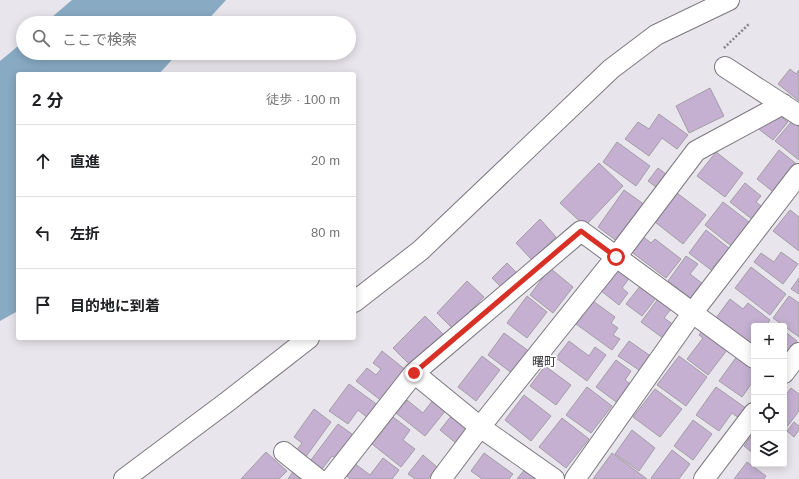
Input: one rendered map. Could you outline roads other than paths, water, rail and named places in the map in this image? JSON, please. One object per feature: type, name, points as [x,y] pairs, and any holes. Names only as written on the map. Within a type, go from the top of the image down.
[{"type":"street","points":[[356,300],[421,250],[611,70],[656,35],[729,0]]},
{"type":"street","points":[[725,67],[799,116]]},
{"type":"street","points":[[441,479],[480,427],[616,257],[696,151],[783,104]]},
{"type":"street","points":[[575,479],[693,312],[799,174]]},
{"type":"street","points":[[331,479],[414,373],[581,231],[751,356]]},
{"type":"street","points":[[124,479],[228,402],[306,340]]},
{"type":"street","points":[[787,368],[799,353]]},
{"type":"street","points":[[414,373],[480,427],[554,479]]},
{"type":"street","points":[[704,479],[751,416]]},
{"type":"street","points":[[284,452],[318,479]]},
{"type":"water","points":[[72,0],[226,0],[211,16],[53,16]]},
{"type":"water","points":[[16,48],[16,60],[172,60],[161,72],[16,72],[16,312],[0,321],[0,61]]},
{"type":"district","name":"曙町","points":[[544,362]]}]
